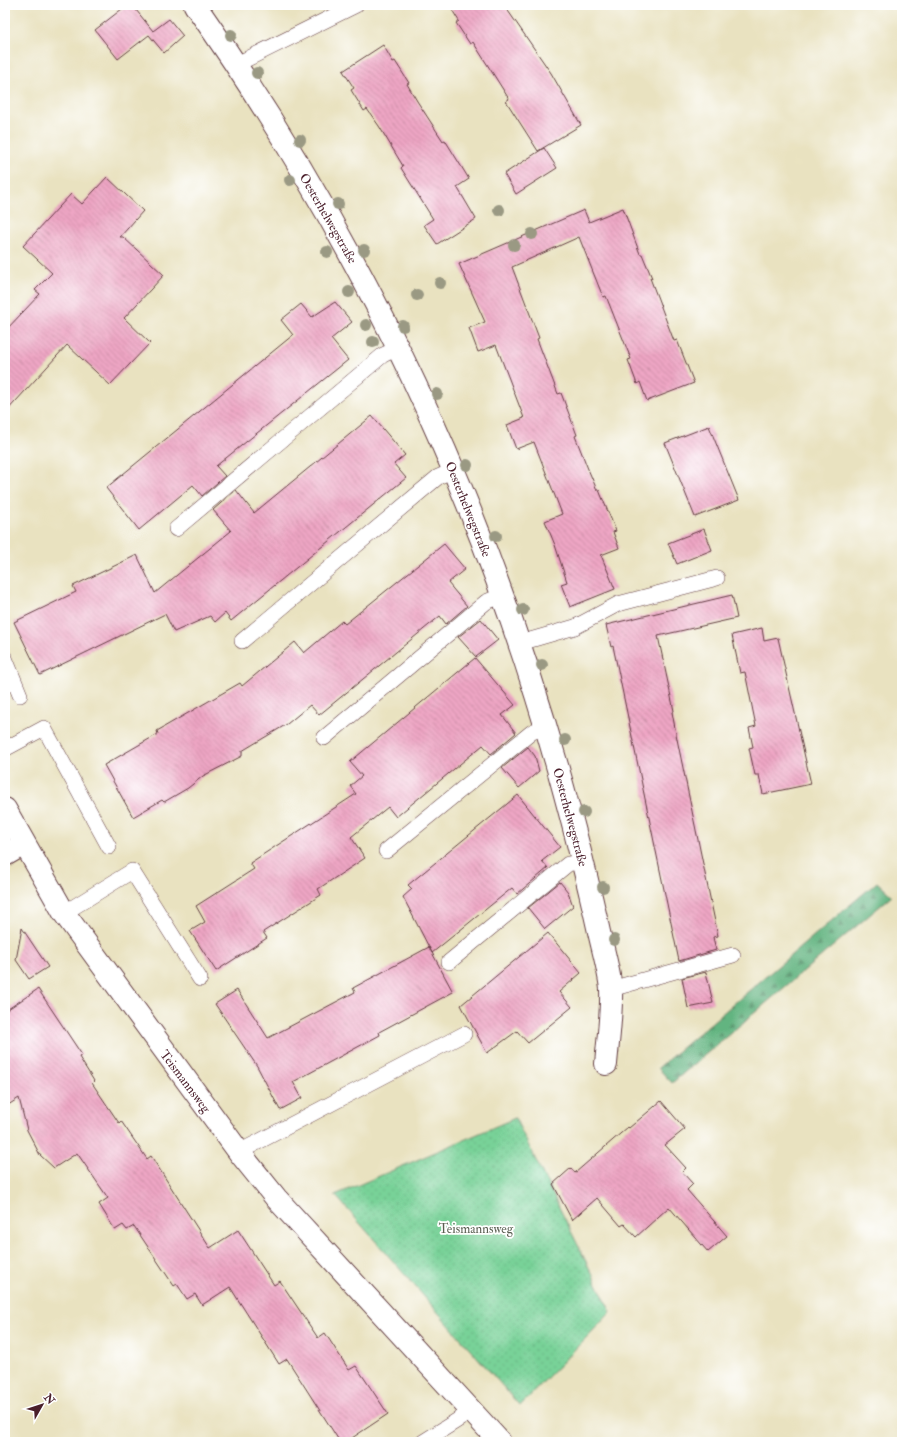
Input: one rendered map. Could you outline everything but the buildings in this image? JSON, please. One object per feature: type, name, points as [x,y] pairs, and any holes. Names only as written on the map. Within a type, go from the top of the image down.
[{"type":"street","name":"Oesterhelwegstraße","points":[[195,5],[237,64],[302,171],[376,301],[454,470],[503,595],[546,726],[584,861],[611,989],[606,1064]]},
{"type":"street","name":"Teismannsweg","points":[[5,809],[64,913],[239,1152],[276,1198],[500,1442]]},
{"type":"street","points":[[5,855],[24,844]]},
{"type":"lane","points":[[237,64],[356,5]]},
{"type":"lane","points":[[176,529],[383,355],[398,348]]},
{"type":"lane","points":[[242,641],[438,477],[454,470]]},
{"type":"lane","points":[[520,643],[575,627],[618,604],[717,578]]},
{"type":"lane","points":[[324,738],[486,602],[503,595]]},
{"type":"lane","points":[[5,658],[20,695]]},
{"type":"lane","points":[[386,852],[532,732],[546,726]]},
{"type":"lane","points":[[5,749],[44,728],[109,847]]},
{"type":"lane","points":[[449,962],[568,864],[584,861]]},
{"type":"lane","points":[[64,913],[132,871],[200,979]]},
{"type":"lane","points":[[611,989],[733,955]]},
{"type":"lane","points":[[239,1152],[464,1034]]},
{"type":"lane","points":[[423,1442],[472,1411]]},
{"type":"green space","points":[[877,882],[892,896],[672,1083],[658,1068]]},
{"type":"green space","name":"Teismannsweg","points":[[515,1118],[611,1312],[520,1406],[335,1195]]}]
